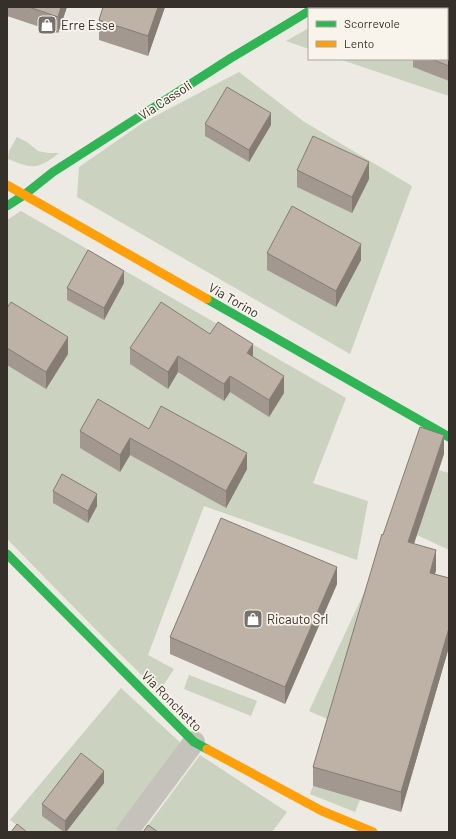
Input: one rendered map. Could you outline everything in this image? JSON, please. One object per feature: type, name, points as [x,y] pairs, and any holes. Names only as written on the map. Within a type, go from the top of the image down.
[{"type":"street","name":"Via Cassoli","points":[[7,206],[59,168],[231,58],[308,12]]},
{"type":"street","name":"Via Torino","points":[[7,185],[449,437]]},
{"type":"street","name":"Via Ronchetto","points":[[7,554],[194,742],[322,811],[373,832]]},
{"type":"street","points":[[127,832],[194,742]]},
{"type":"green space","points":[[449,7],[449,96],[342,60],[448,60],[448,8],[342,8]]},
{"type":"green space","points":[[308,29],[308,49],[286,41]]},
{"type":"green space","points":[[239,72],[303,121],[412,186],[350,354],[77,197],[79,167],[144,122]]},
{"type":"green space","points":[[17,137],[27,142],[38,151],[59,153],[46,163],[40,165],[23,165],[8,159],[9,151]]},
{"type":"green space","points":[[21,211],[346,398],[313,483],[368,501],[357,560],[204,506],[148,655],[174,669],[159,692],[7,539],[7,220]]},
{"type":"green space","points":[[439,470],[449,473],[449,550],[417,535]]},
{"type":"green space","points":[[382,554],[332,721],[309,711]]},
{"type":"green space","points":[[189,675],[257,701],[251,716],[184,689]]},
{"type":"green space","points":[[121,688],[184,746],[117,832],[24,832],[24,830],[10,820]]},
{"type":"green space","points":[[200,755],[287,812],[272,832],[143,832]]},
{"type":"green space","points":[[313,786],[360,800],[355,812],[310,794]]},
{"type":"building","points":[[29,7],[61,7],[58,17]]},
{"type":"building","points":[[103,7],[158,7],[148,36],[99,20]]},
{"type":"building","points":[[448,14],[449,14],[449,66],[434,60],[448,60]]},
{"type":"building","points":[[227,87],[271,113],[249,150],[205,124]]},
{"type":"building","points":[[313,136],[369,162],[352,197],[297,170]]},
{"type":"building","points":[[292,206],[361,244],[336,291],[267,253]]},
{"type":"building","points":[[88,250],[124,271],[104,308],[67,288]]},
{"type":"building","points":[[11,302],[68,337],[46,372],[7,348],[7,308]]},
{"type":"building","points":[[161,302],[210,334],[218,322],[253,344],[247,353],[284,376],[269,400],[230,376],[224,384],[178,356],[168,372],[130,348]]},
{"type":"building","points":[[98,399],[149,429],[161,406],[247,453],[226,491],[130,438],[120,455],[80,431]]},
{"type":"building","points":[[420,427],[444,435],[408,542],[436,550],[430,573],[449,578],[449,628],[401,792],[313,767],[382,534],[383,535]]},
{"type":"building","points":[[62,474],[97,494],[88,511],[53,491]]},
{"type":"building","name":"Ricauto Srl","points":[[221,518],[337,567],[285,687],[170,637]]},
{"type":"building","points":[[81,753],[104,771],[65,821],[42,804]]},
{"type":"building","points":[[17,824],[27,832],[11,832]]},
{"type":"building","points":[[148,825],[158,832],[143,832]]},
{"type":"traffic: fast","points":[[7,206],[24,195],[53,172],[231,58],[308,12]]},
{"type":"traffic: fast","points":[[207,299],[449,437]]},
{"type":"traffic: fast","points":[[7,554],[194,742],[207,749]]},
{"type":"traffic: slow","points":[[7,185],[207,299]]},
{"type":"traffic: slow","points":[[207,749],[322,811],[373,832]]},
{"type":"place","name":"Erre Esse","points":[[47,25]]},
{"type":"place","name":"Ricauto Srl","points":[[253,619]]}]
